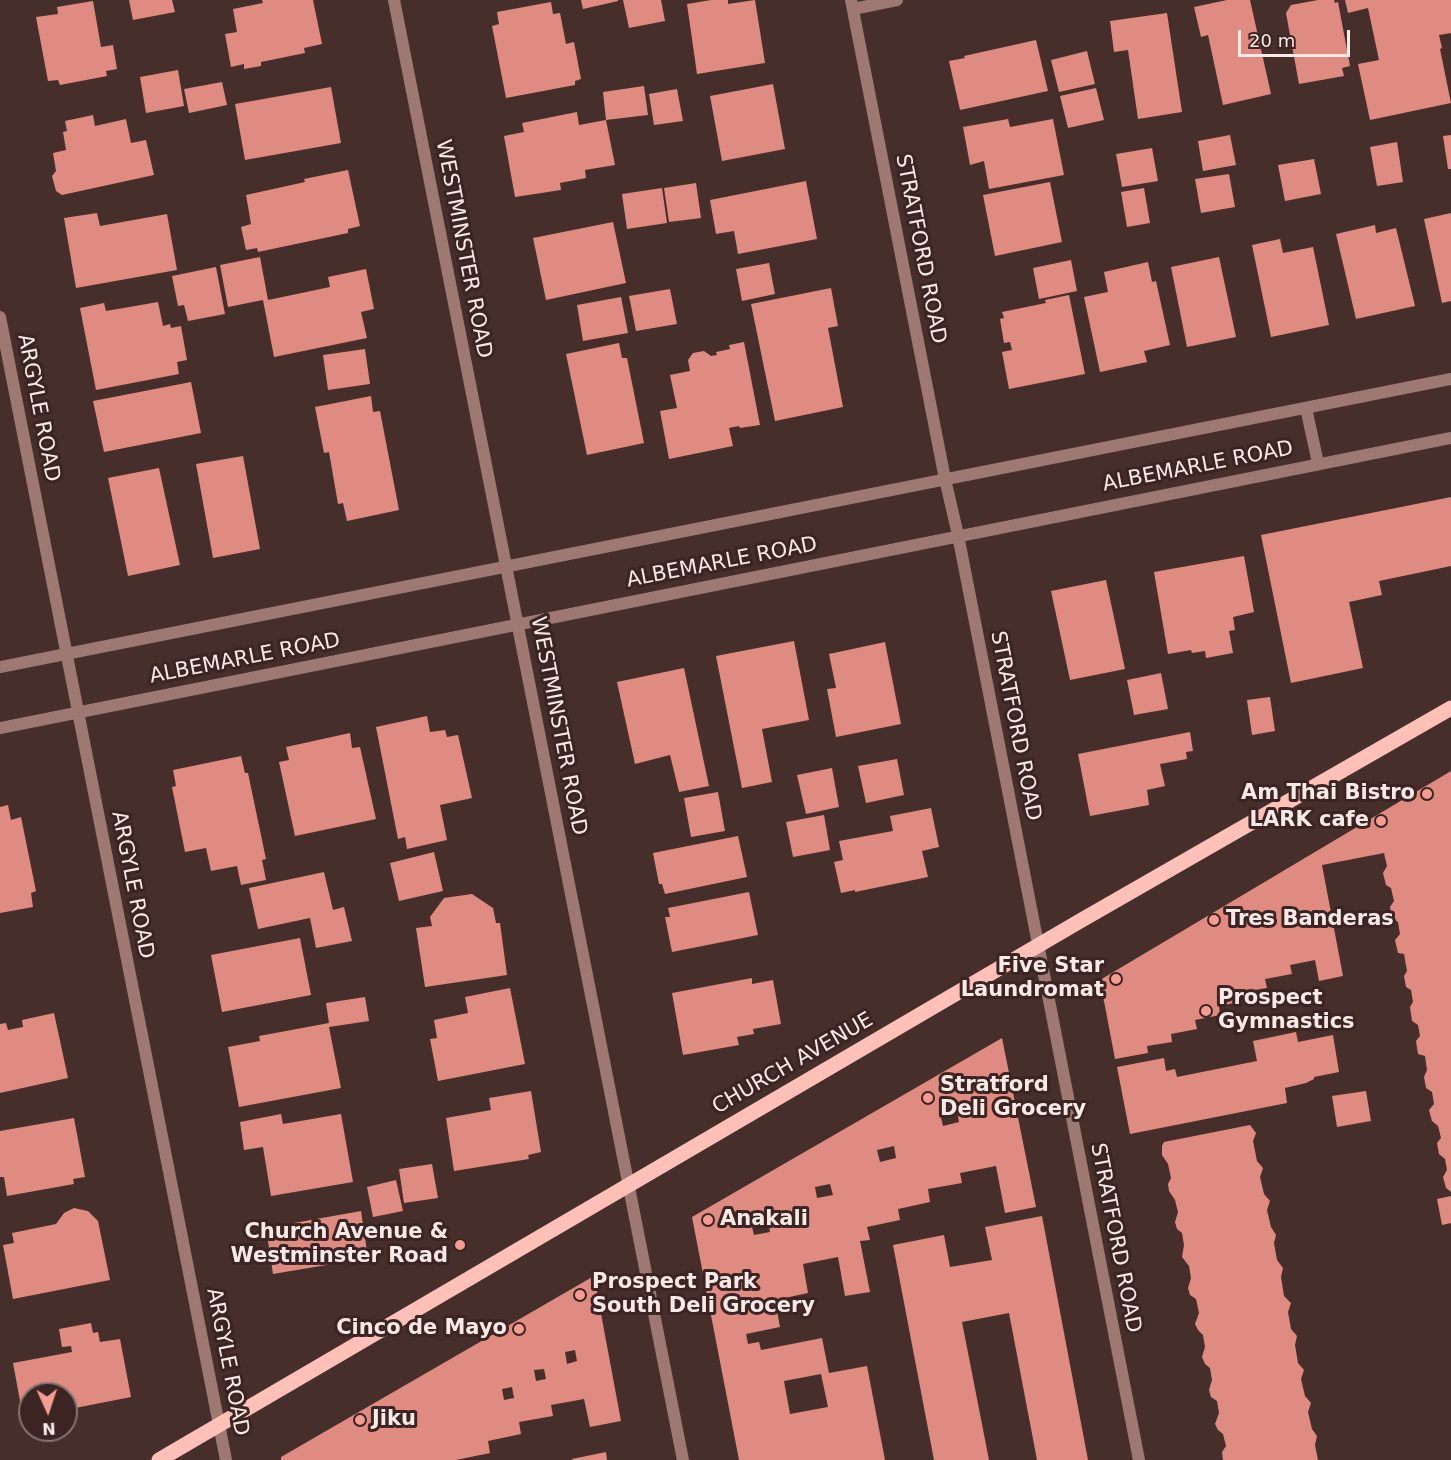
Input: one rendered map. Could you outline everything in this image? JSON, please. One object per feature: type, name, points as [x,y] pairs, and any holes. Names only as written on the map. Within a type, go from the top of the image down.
[{"type":"main road","name":"CHURCH AVENUE","points":[[159,1460],[629,1184],[1451,708]]},
{"type":"street","name":"WESTMINSTER ROAD","points":[[394,0],[683,1460]]},
{"type":"street","points":[[852,4],[897,0]]},
{"type":"street","name":"STRATFORD ROAD","points":[[852,4],[1139,1460]]},
{"type":"street","name":"ARGYLE ROAD","points":[[0,317],[226,1460]]},
{"type":"street","name":"ALBEMARLE ROAD","points":[[0,667],[1451,379]]},
{"type":"street","points":[[1306,408],[1318,463]]},
{"type":"street","name":"ALBEMARLE ROAD","points":[[0,728],[1451,438]]},
{"type":"building","points":[[129,0],[172,0],[175,12],[133,20]]},
{"type":"building","points":[[262,0],[313,0],[322,44],[304,48],[305,53],[261,62],[261,66],[244,69],[244,64],[231,67],[225,34],[237,32],[233,9],[263,3]]},
{"type":"building","points":[[581,0],[618,0],[618,1],[583,9]]},
{"type":"building","points":[[623,0],[661,0],[665,21],[629,28]]},
{"type":"building","points":[[728,0],[728,4],[755,0],[765,63],[697,74],[687,4]]},
{"type":"building","points":[[1227,0],[1250,0],[1271,94],[1223,105],[1208,35],[1201,37],[1194,7]]},
{"type":"building","points":[[1318,0],[1338,2],[1350,66],[1342,68],[1344,76],[1299,84],[1286,13],[1291,5]]},
{"type":"building","points":[[1345,0],[1451,0],[1451,33],[1439,35],[1451,103],[1370,120],[1358,64],[1379,60],[1368,8],[1348,13]]},
{"type":"building","points":[[93,1],[101,47],[113,45],[117,69],[106,71],[107,76],[60,85],[58,80],[48,81],[36,17],[58,14],[57,7]]},
{"type":"building","points":[[551,2],[553,14],[560,13],[566,44],[574,42],[581,79],[575,81],[575,85],[506,98],[492,26],[499,24],[497,12]]},
{"type":"building","points":[[1167,13],[1182,112],[1138,119],[1128,50],[1114,52],[1110,21]]},
{"type":"building","points":[[1036,40],[1048,91],[960,110],[949,61]]},
{"type":"building","points":[[1087,51],[1095,84],[1059,92],[1051,60]]},
{"type":"building","points":[[178,70],[184,106],[146,113],[140,77]]},
{"type":"building","points":[[222,82],[227,105],[189,113],[184,89]]},
{"type":"building","points":[[773,84],[785,149],[722,161],[710,96]]},
{"type":"building","points":[[644,86],[648,115],[606,120],[603,92]]},
{"type":"building","points":[[331,87],[341,143],[245,160],[235,104]]},
{"type":"building","points":[[1096,88],[1104,120],[1068,128],[1060,96]]},
{"type":"building","points":[[677,89],[683,121],[654,125],[649,94]]},
{"type":"building","points":[[577,112],[579,125],[606,120],[615,165],[585,170],[586,178],[560,183],[561,190],[515,197],[504,136],[524,132],[522,123]]},
{"type":"building","points":[[93,115],[95,126],[126,119],[131,143],[146,140],[154,175],[62,195],[56,191],[52,176],[56,171],[53,153],[66,150],[63,132],[67,131],[65,121]]},
{"type":"building","points":[[1008,119],[1010,127],[1053,119],[1064,175],[989,189],[984,161],[970,165],[963,127]]},
{"type":"building","points":[[1230,135],[1236,165],[1203,171],[1198,141]]},
{"type":"building","points":[[1451,135],[1451,169],[1448,169],[1443,136]]},
{"type":"building","points":[[1397,142],[1403,182],[1377,186],[1370,147]]},
{"type":"building","points":[[1152,148],[1158,181],[1122,187],[1116,154]]},
{"type":"building","points":[[1314,159],[1321,194],[1285,201],[1278,165]]},
{"type":"building","points":[[348,170],[360,226],[348,229],[348,233],[258,252],[257,248],[246,250],[241,227],[251,224],[246,195]]},
{"type":"building","points":[[1229,174],[1235,207],[1201,213],[1195,179]]},
{"type":"building","points":[[806,181],[817,239],[738,254],[734,231],[716,234],[710,200]]},
{"type":"building","points":[[1050,182],[1062,242],[995,256],[983,195]]},
{"type":"building","points":[[696,183],[701,218],[669,222],[664,188]]},
{"type":"building","points":[[662,188],[667,223],[627,229],[622,194]]},
{"type":"building","points":[[1144,188],[1150,223],[1127,227],[1121,192]]},
{"type":"building","points":[[97,213],[100,226],[167,214],[177,270],[76,288],[64,218]]},
{"type":"building","points":[[1451,213],[1451,301],[1442,303],[1424,219]]},
{"type":"building","points":[[613,222],[626,283],[546,300],[533,238]]},
{"type":"building","points":[[1375,225],[1376,233],[1396,228],[1415,306],[1356,319],[1336,234]]},
{"type":"building","points":[[1280,239],[1283,253],[1313,247],[1329,325],[1271,337],[1252,245]]},
{"type":"building","points":[[260,257],[268,300],[330,287],[328,277],[366,269],[374,309],[361,312],[367,338],[274,357],[263,300],[228,307],[220,265]]},
{"type":"building","points":[[1219,257],[1236,337],[1187,347],[1171,267]]},
{"type":"building","points":[[1071,260],[1077,291],[1039,299],[1033,268]]},
{"type":"building","points":[[1148,262],[1152,282],[1156,281],[1170,345],[1144,351],[1147,362],[1100,372],[1084,297],[1108,292],[1104,272]]},
{"type":"building","points":[[769,263],[775,294],[742,301],[736,269]]},
{"type":"building","points":[[216,267],[225,314],[188,321],[184,305],[178,306],[172,276]]},
{"type":"building","points":[[831,288],[838,326],[828,328],[843,407],[775,421],[751,304]]},
{"type":"building","points":[[670,289],[677,324],[636,331],[629,296]]},
{"type":"building","points":[[1069,295],[1085,374],[1009,389],[1002,352],[1012,350],[1010,342],[1004,343],[1000,319],[1004,318],[1002,312],[1046,303],[1045,300]]},
{"type":"building","points":[[621,297],[628,333],[583,341],[577,305]]},
{"type":"building","points":[[158,302],[163,326],[170,324],[171,328],[181,326],[187,360],[177,362],[179,374],[96,390],[80,308],[104,303],[106,311]]},
{"type":"building","points":[[744,342],[760,425],[729,428],[733,446],[669,459],[660,411],[677,408],[670,375],[690,371],[688,360],[693,353],[704,351],[711,356],[717,355],[716,352],[730,349],[729,345]]},
{"type":"building","points":[[619,343],[622,358],[627,358],[644,443],[587,455],[566,354]]},
{"type":"building","points":[[365,349],[370,384],[328,390],[323,355]]},
{"type":"building","points":[[191,382],[201,433],[104,452],[93,401]]},
{"type":"building","points":[[371,396],[373,412],[380,411],[399,510],[347,521],[343,503],[338,504],[329,452],[324,453],[315,407]]},
{"type":"building","points":[[243,456],[260,549],[213,558],[196,464]]},
{"type":"building","points":[[159,468],[180,565],[128,576],[108,478]]},
{"type":"building","points":[[1451,497],[1451,566],[1379,581],[1382,595],[1349,602],[1363,668],[1291,683],[1261,535]]},
{"type":"building","points":[[1244,556],[1254,612],[1233,617],[1235,630],[1229,631],[1233,653],[1206,658],[1205,651],[1192,653],[1191,650],[1168,654],[1154,572]]},
{"type":"building","points":[[1106,580],[1125,669],[1070,680],[1051,591]]},
{"type":"building","points":[[794,641],[809,720],[762,729],[772,782],[742,788],[716,656]]},
{"type":"building","points":[[885,642],[901,724],[836,737],[827,689],[836,688],[829,654]]},
{"type":"building","points":[[684,668],[709,786],[679,792],[670,755],[635,764],[617,682]]},
{"type":"building","points":[[1161,673],[1168,709],[1134,715],[1127,680]]},
{"type":"building","points":[[1270,697],[1275,731],[1252,735],[1247,700]]},
{"type":"building","points":[[427,716],[430,732],[445,730],[447,737],[458,735],[472,798],[440,805],[447,840],[407,849],[405,837],[398,839],[376,727]]},
{"type":"building","points":[[1190,732],[1193,751],[1186,752],[1187,759],[1160,764],[1165,786],[1147,790],[1149,805],[1090,816],[1078,754]]},
{"type":"building","points":[[350,733],[352,748],[360,747],[376,819],[295,836],[279,762],[289,760],[286,747]]},
{"type":"building","points":[[241,756],[245,773],[248,773],[266,859],[262,860],[266,880],[241,885],[237,866],[211,871],[206,848],[185,852],[172,787],[176,786],[173,770]]},
{"type":"building","points":[[897,759],[904,795],[866,803],[858,766]]},
{"type":"building","points":[[832,768],[839,807],[806,814],[797,775]]},
{"type":"building","points":[[1451,771],[1451,1192],[1446,1188],[1443,1177],[1447,1170],[1445,1159],[1439,1154],[1437,1143],[1441,1138],[1438,1126],[1432,1121],[1429,1110],[1434,1104],[1432,1092],[1426,1088],[1425,1056],[1418,1054],[1416,1041],[1420,1036],[1418,1025],[1412,1021],[1410,1007],[1413,1002],[1411,990],[1406,987],[1404,976],[1407,971],[1404,954],[1398,953],[1395,940],[1400,934],[1398,922],[1392,918],[1390,907],[1394,901],[1391,888],[1386,885],[1383,873],[1387,866],[1384,853],[1322,865],[1343,976],[1319,981],[1315,960],[1290,965],[1292,974],[1265,979],[1267,988],[1242,992],[1244,1001],[1219,1006],[1220,1015],[1195,1020],[1197,1029],[1171,1034],[1172,1042],[1147,1046],[1148,1053],[1115,1059],[1100,980]]},
{"type":"building","points":[[718,792],[725,831],[691,837],[684,798]]},
{"type":"building","points":[[8,805],[11,820],[21,817],[36,891],[31,893],[33,907],[0,913],[0,807]]},
{"type":"building","points":[[931,808],[939,847],[922,851],[928,877],[841,893],[834,862],[843,860],[839,841],[893,831],[890,816]]},
{"type":"building","points":[[824,815],[830,850],[793,857],[786,822]]},
{"type":"building","points":[[738,836],[747,877],[665,894],[662,884],[659,884],[653,853]]},
{"type":"building","points":[[434,852],[443,891],[399,901],[390,863]]},
{"type":"building","points":[[324,872],[333,910],[344,907],[352,941],[316,948],[310,918],[258,929],[249,888]]},
{"type":"building","points":[[749,892],[758,935],[672,952],[665,917],[670,917],[668,908]]},
{"type":"building","points":[[472,894],[493,908],[496,923],[500,923],[507,975],[425,987],[416,928],[432,926],[430,917],[444,898]]},
{"type":"building","points":[[300,938],[311,995],[222,1012],[211,955]]},
{"type":"building","points":[[752,978],[752,984],[773,980],[781,1024],[753,1029],[754,1034],[737,1037],[739,1045],[683,1055],[672,993]]},
{"type":"building","points":[[510,988],[525,1064],[438,1081],[430,1039],[437,1038],[434,1020],[468,1013],[465,997]]},
{"type":"building","points":[[365,997],[369,1021],[329,1027],[341,1088],[239,1107],[228,1047],[260,1041],[259,1036],[329,1023],[326,1003]]},
{"type":"building","points":[[54,1013],[68,1078],[0,1093],[0,1024],[6,1023],[8,1030],[23,1027],[22,1020]]},
{"type":"building","points":[[1296,1032],[1298,1042],[1333,1035],[1339,1072],[1314,1077],[1306,1083],[1285,1088],[1287,1103],[1130,1134],[1117,1067],[1164,1058],[1166,1071],[1175,1069],[1177,1077],[1257,1061],[1253,1041]]},
{"type":"building","points":[[1002,1038],[1036,1207],[1005,1213],[996,1166],[960,1173],[962,1183],[928,1189],[930,1202],[898,1209],[900,1220],[867,1227],[870,1240],[860,1241],[870,1292],[845,1296],[838,1257],[803,1264],[808,1293],[775,1300],[780,1327],[746,1334],[748,1344],[759,1342],[761,1350],[822,1338],[829,1373],[867,1366],[885,1460],[739,1460],[692,1217]],"holes":[[[957,1110],[959,1122],[943,1126],[940,1113]],[[894,1146],[896,1158],[880,1162],[877,1150]],[[830,1184],[833,1195],[817,1198],[815,1187]],[[768,1220],[770,1232],[754,1235],[751,1223]],[[821,1374],[828,1407],[790,1414],[784,1381]]]},
{"type":"building","points":[[531,1091],[541,1152],[528,1155],[529,1159],[454,1171],[446,1118],[491,1110],[489,1098]]},
{"type":"building","points":[[1366,1091],[1371,1121],[1337,1127],[1332,1096]]},
{"type":"building","points":[[281,1114],[283,1124],[341,1114],[353,1182],[271,1196],[263,1147],[244,1150],[240,1122]]},
{"type":"building","points":[[74,1118],[85,1177],[73,1179],[74,1184],[7,1196],[4,1177],[0,1177],[0,1131]]},
{"type":"building","points":[[1250,1125],[1256,1133],[1253,1141],[1257,1161],[1263,1168],[1260,1177],[1264,1194],[1270,1201],[1267,1210],[1271,1227],[1276,1235],[1274,1243],[1277,1260],[1283,1268],[1281,1277],[1284,1296],[1291,1303],[1288,1312],[1291,1329],[1297,1336],[1295,1345],[1298,1363],[1304,1370],[1301,1379],[1305,1396],[1311,1403],[1308,1412],[1312,1429],[1317,1436],[1315,1445],[1318,1460],[1223,1460],[1222,1452],[1226,1446],[1223,1434],[1215,1424],[1219,1413],[1217,1401],[1211,1397],[1209,1390],[1212,1380],[1210,1368],[1202,1357],[1205,1347],[1203,1335],[1195,1324],[1199,1313],[1196,1299],[1190,1295],[1188,1288],[1191,1278],[1189,1266],[1182,1257],[1184,1245],[1182,1233],[1177,1229],[1175,1222],[1178,1212],[1175,1200],[1169,1191],[1168,1184],[1171,1178],[1168,1164],[1162,1155],[1162,1146],[1164,1142]]},
{"type":"building","points":[[432,1164],[438,1198],[404,1203],[399,1169]]},
{"type":"building","points":[[396,1180],[403,1211],[373,1217],[367,1187]]},
{"type":"building","points":[[1451,1196],[1451,1223],[1442,1225],[1437,1199]]},
{"type":"building","points":[[74,1208],[88,1211],[98,1221],[110,1280],[13,1299],[3,1245],[14,1243],[12,1233],[56,1224],[64,1213]]},
{"type":"building","points":[[361,1211],[368,1258],[273,1274],[266,1228]]},
{"type":"building","points":[[1042,1216],[1088,1460],[1037,1460],[1009,1313],[962,1322],[989,1460],[934,1460],[893,1245],[944,1235],[950,1267],[992,1260],[985,1227]]},
{"type":"building","points":[[594,1276],[621,1421],[590,1427],[584,1399],[551,1405],[553,1416],[519,1422],[521,1434],[488,1441],[490,1453],[456,1460],[281,1460],[281,1457]],"holes":[[[575,1350],[577,1361],[567,1364],[565,1352]],[[544,1369],[546,1379],[536,1381],[534,1370]],[[512,1387],[514,1398],[504,1400],[502,1389]]]},
{"type":"building","points":[[91,1323],[93,1333],[98,1332],[100,1342],[120,1339],[131,1397],[78,1407],[78,1382],[18,1382],[18,1390],[13,1363],[72,1352],[71,1346],[62,1347],[59,1329]]},
{"type":"building","points":[[606,1452],[607,1460],[572,1460],[572,1459]]},
{"type":"place","name":"Am Thai Bistro","points":[[1427,794]]},
{"type":"place","name":"LARK cafe","points":[[1381,821]]},
{"type":"place","name":"Tres Banderas","points":[[1214,920]]},
{"type":"place","name":"Five Star Laundromat","points":[[1116,979]]},
{"type":"place","name":"Prospect Gymnastics","points":[[1206,1011]]},
{"type":"place","name":"Stratford Deli Grocery","points":[[928,1098]]},
{"type":"place","name":"Anakali","points":[[708,1220]]},
{"type":"place","name":"Church Avenue & Westminster Road","points":[[460,1245]]},
{"type":"place","name":"Prospect Park South Deli Grocery","points":[[580,1295]]},
{"type":"place","name":"Cinco de Mayo","points":[[519,1329]]},
{"type":"place","name":"Jiku","points":[[360,1420]]}]
